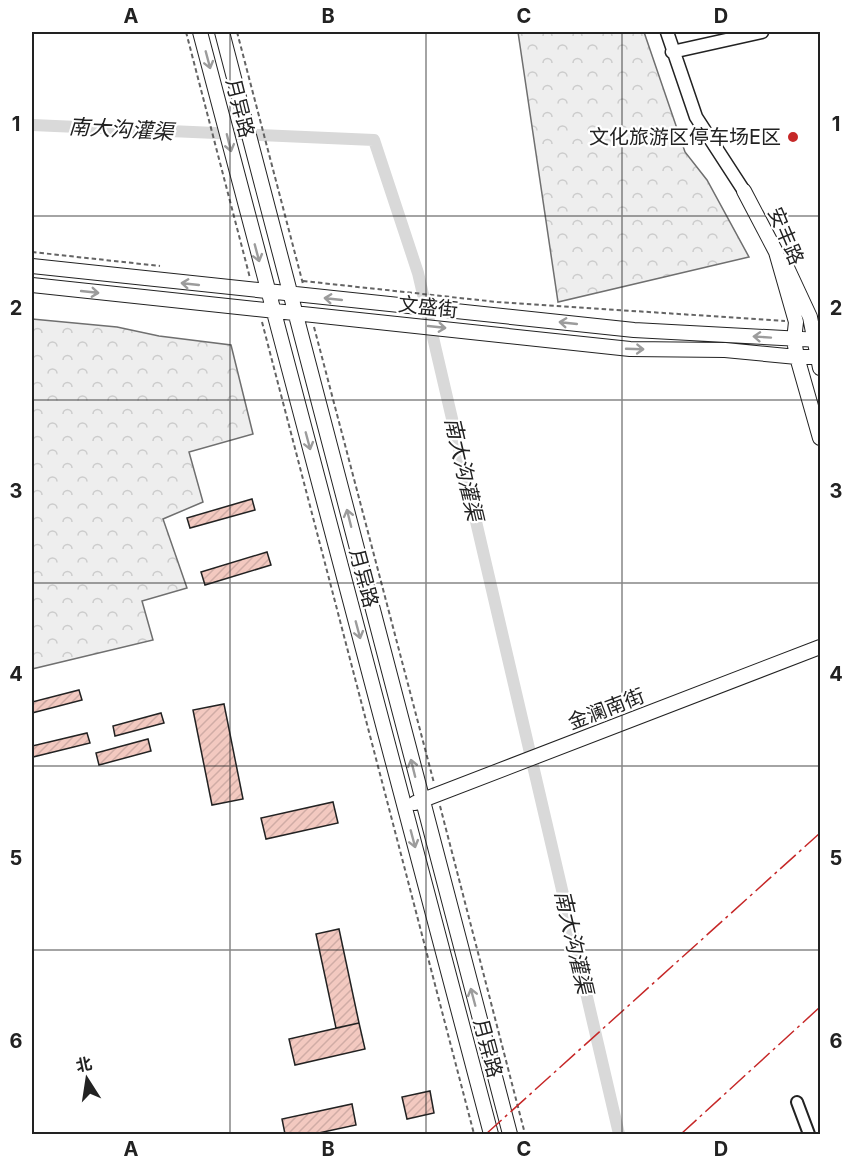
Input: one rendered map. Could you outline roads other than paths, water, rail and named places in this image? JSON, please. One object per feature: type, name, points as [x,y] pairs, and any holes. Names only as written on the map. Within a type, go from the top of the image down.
[{"type":"main road","name":"月异路","points":[[201,32],[491,1134]]},
{"type":"main road","name":"月异路","points":[[222,32],[421,801],[510,1134]]},
{"type":"main road","name":"安丰路","points":[[744,191],[776,252],[796,322],[794,340],[797,357],[820,438]]},
{"type":"main road","name":"安丰路","points":[[744,191],[795,281],[817,340],[819,361]]},
{"type":"main road","name":"文盛街","points":[[32,266],[634,330],[817,340]]},
{"type":"main road","name":"文盛街","points":[[32,285],[259,310],[311,313],[630,349],[725,350],[819,361]]},
{"type":"main road","name":"金澜南街","points":[[404,806],[820,647]]},
{"type":"street","name":"安丰路","points":[[667,32],[696,117],[744,191]]},
{"type":"street","points":[[672,52],[762,32]]},
{"type":"street","points":[[797,1102],[809,1134]]},
{"type":"waterway","name":"南大沟灌渠","points":[[32,125],[374,140],[418,273],[619,1134]]},
{"type":"place","name":"文化旅游区停车场E区","points":[[793,137]]}]
